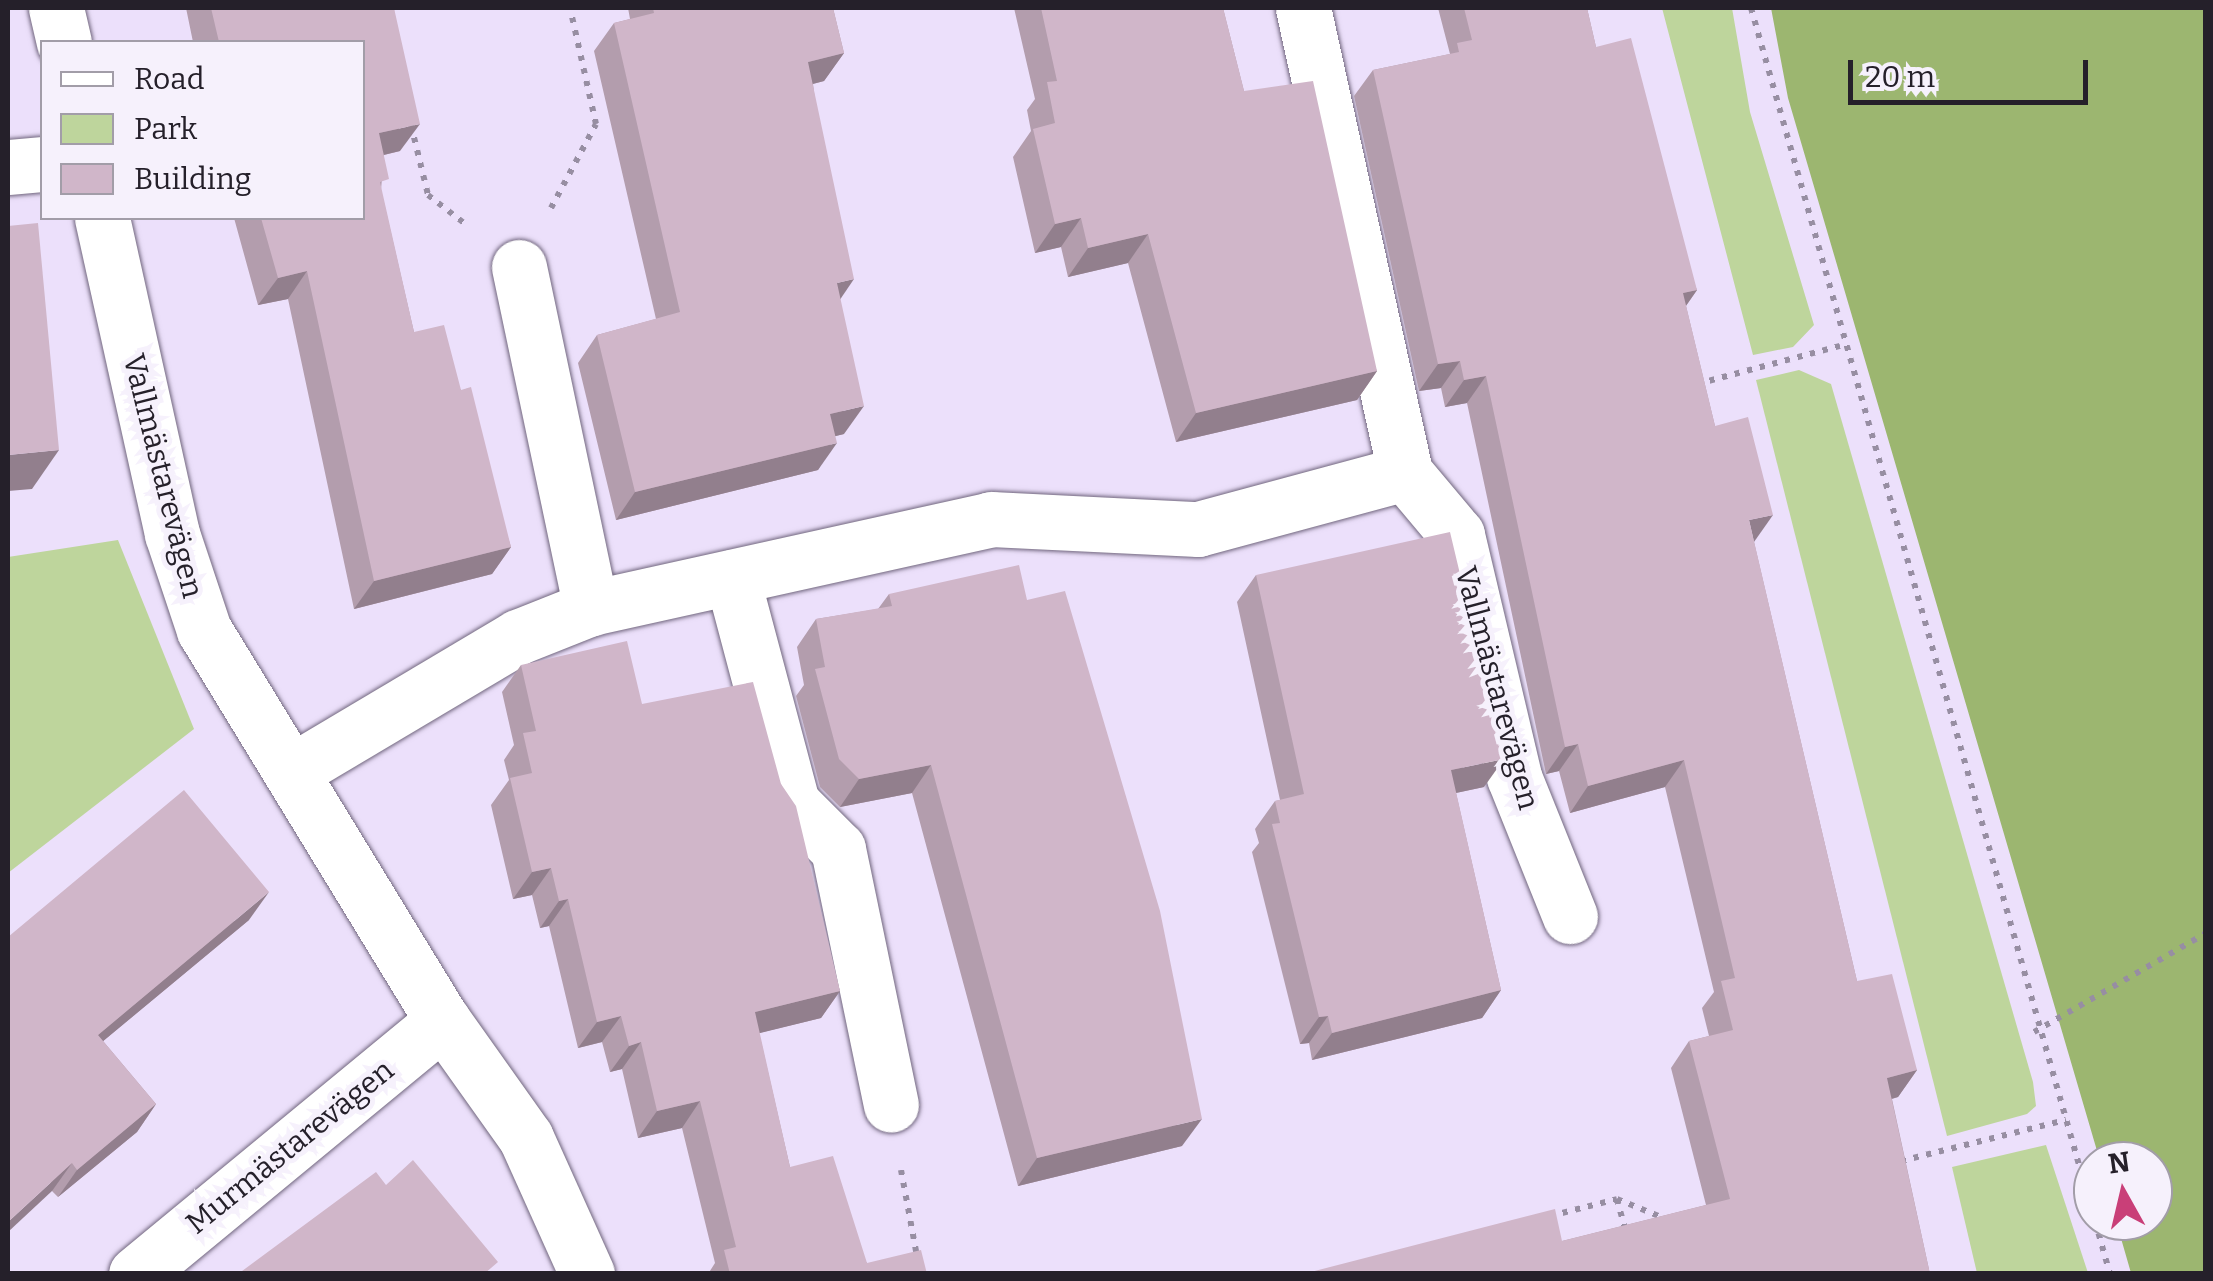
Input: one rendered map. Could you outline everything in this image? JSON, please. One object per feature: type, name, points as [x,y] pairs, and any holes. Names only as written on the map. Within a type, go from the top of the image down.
[{"type":"street","points":[[56,8],[64,40]]},
{"type":"street","name":"Vallmästarevägen","points":[[1303,8],[1405,473],[1457,535],[1514,778],[1570,916]]},
{"type":"street","points":[[8,168],[40,164]]},
{"type":"street","name":"Vallmästarevägen","points":[[102,220],[172,534],[204,630],[294,770],[443,1021],[526,1138],[588,1274]]},
{"type":"street","points":[[520,267],[591,608]]},
{"type":"street","points":[[294,770],[518,637],[591,608],[991,519],[1198,529],[1405,473]]},
{"type":"street","points":[[732,577],[792,803],[838,849],[891,1105]]},
{"type":"street","name":"Murmästarevägen","points":[[136,1274],[443,1021]]},
{"type":"path","points":[[410,120],[428,195],[520,267],[596,124],[570,8]]},
{"type":"path","points":[[1751,8],[1840,346],[2034,1032],[2073,1144]]},
{"type":"path","points":[[1688,386],[1840,346]]},
{"type":"path","points":[[2034,1032],[2206,933]]},
{"type":"path","points":[[891,1105],[921,1274]]},
{"type":"path","points":[[1893,1162],[2066,1120]]},
{"type":"path","points":[[1617,1199],[1631,1255]]},
{"type":"path","points":[[1541,1219],[1617,1199],[1663,1220],[1682,1215]]},
{"type":"path","points":[[2101,1241],[2110,1274]]},
{"type":"green space","points":[[1662,8],[1732,8],[1750,112],[1814,325],[1793,347],[1753,355]]},
{"type":"green space","points":[[1771,8],[2205,8],[2205,1273],[2131,1273],[2122,1241],[2173,1241],[2173,1141],[2094,1141],[1788,98]]},
{"type":"green space","points":[[1799,370],[1831,384],[2033,1082],[2036,1106],[2027,1114],[1947,1136],[1756,380]]},
{"type":"green space","points":[[118,540],[194,729],[8,873],[8,557]]},
{"type":"green space","points":[[2046,1145],[2073,1227],[2073,1241],[2078,1241],[2088,1273],[1977,1273],[1952,1167]]},
{"type":"building","points":[[211,8],[394,8],[420,124],[379,133],[389,179],[380,182],[414,332],[444,325],[461,390],[471,387],[511,547],[374,581],[307,271],[278,278],[262,220],[365,220],[365,40],[219,40]]},
{"type":"building","points":[[653,8],[833,8],[844,53],[808,62],[854,279],[837,283],[864,406],[830,414],[837,443],[635,492],[597,335],[680,312],[614,23],[654,13]]},
{"type":"building","points":[[1041,8],[1223,8],[1244,91],[1313,81],[1377,371],[1196,413],[1148,234],[1088,248],[1081,218],[1055,224],[1033,129],[1055,123],[1047,82],[1057,81]]},
{"type":"building","points":[[1464,8],[1587,8],[1596,47],[1631,38],[1697,290],[1683,293],[1715,426],[1748,417],[1773,515],[1749,520],[1857,981],[1892,974],[1917,1070],[1887,1078],[1930,1274],[1303,1274],[1555,1209],[1562,1241],[1730,1199],[1689,1041],[1733,1030],[1721,981],[1735,978],[1684,760],[1588,786],[1578,744],[1565,747],[1486,376],[1464,380],[1460,361],[1438,364],[1373,70],[1459,52],[1457,43],[1472,40]]},
{"type":"building","points":[[38,223],[59,450],[8,455],[8,226]]},
{"type":"building","points":[[1450,532],[1504,759],[1451,770],[1501,990],[1332,1033],[1328,1016],[1319,1017],[1272,824],[1280,823],[1275,801],[1304,794],[1256,575]]},
{"type":"building","points":[[1019,565],[1027,600],[1065,591],[1160,911],[1202,1119],[1037,1158],[931,765],[859,779],[839,759],[815,669],[825,667],[816,619],[892,606],[889,594]]},
{"type":"building","points":[[627,641],[642,704],[753,682],[781,784],[796,806],[840,991],[755,1012],[790,1167],[833,1156],[867,1263],[921,1250],[927,1274],[730,1274],[724,1250],[736,1247],[700,1101],[657,1111],[641,1042],[629,1046],[621,1016],[597,1022],[568,899],[559,901],[551,868],[532,872],[510,778],[532,773],[523,733],[536,731],[521,665]]},
{"type":"building","points":[[184,790],[269,892],[98,1035],[156,1104],[77,1170],[72,1163],[8,1222],[8,937]]},
{"type":"building","points":[[413,1160],[498,1262],[484,1274],[238,1274],[376,1172],[386,1185]]}]
